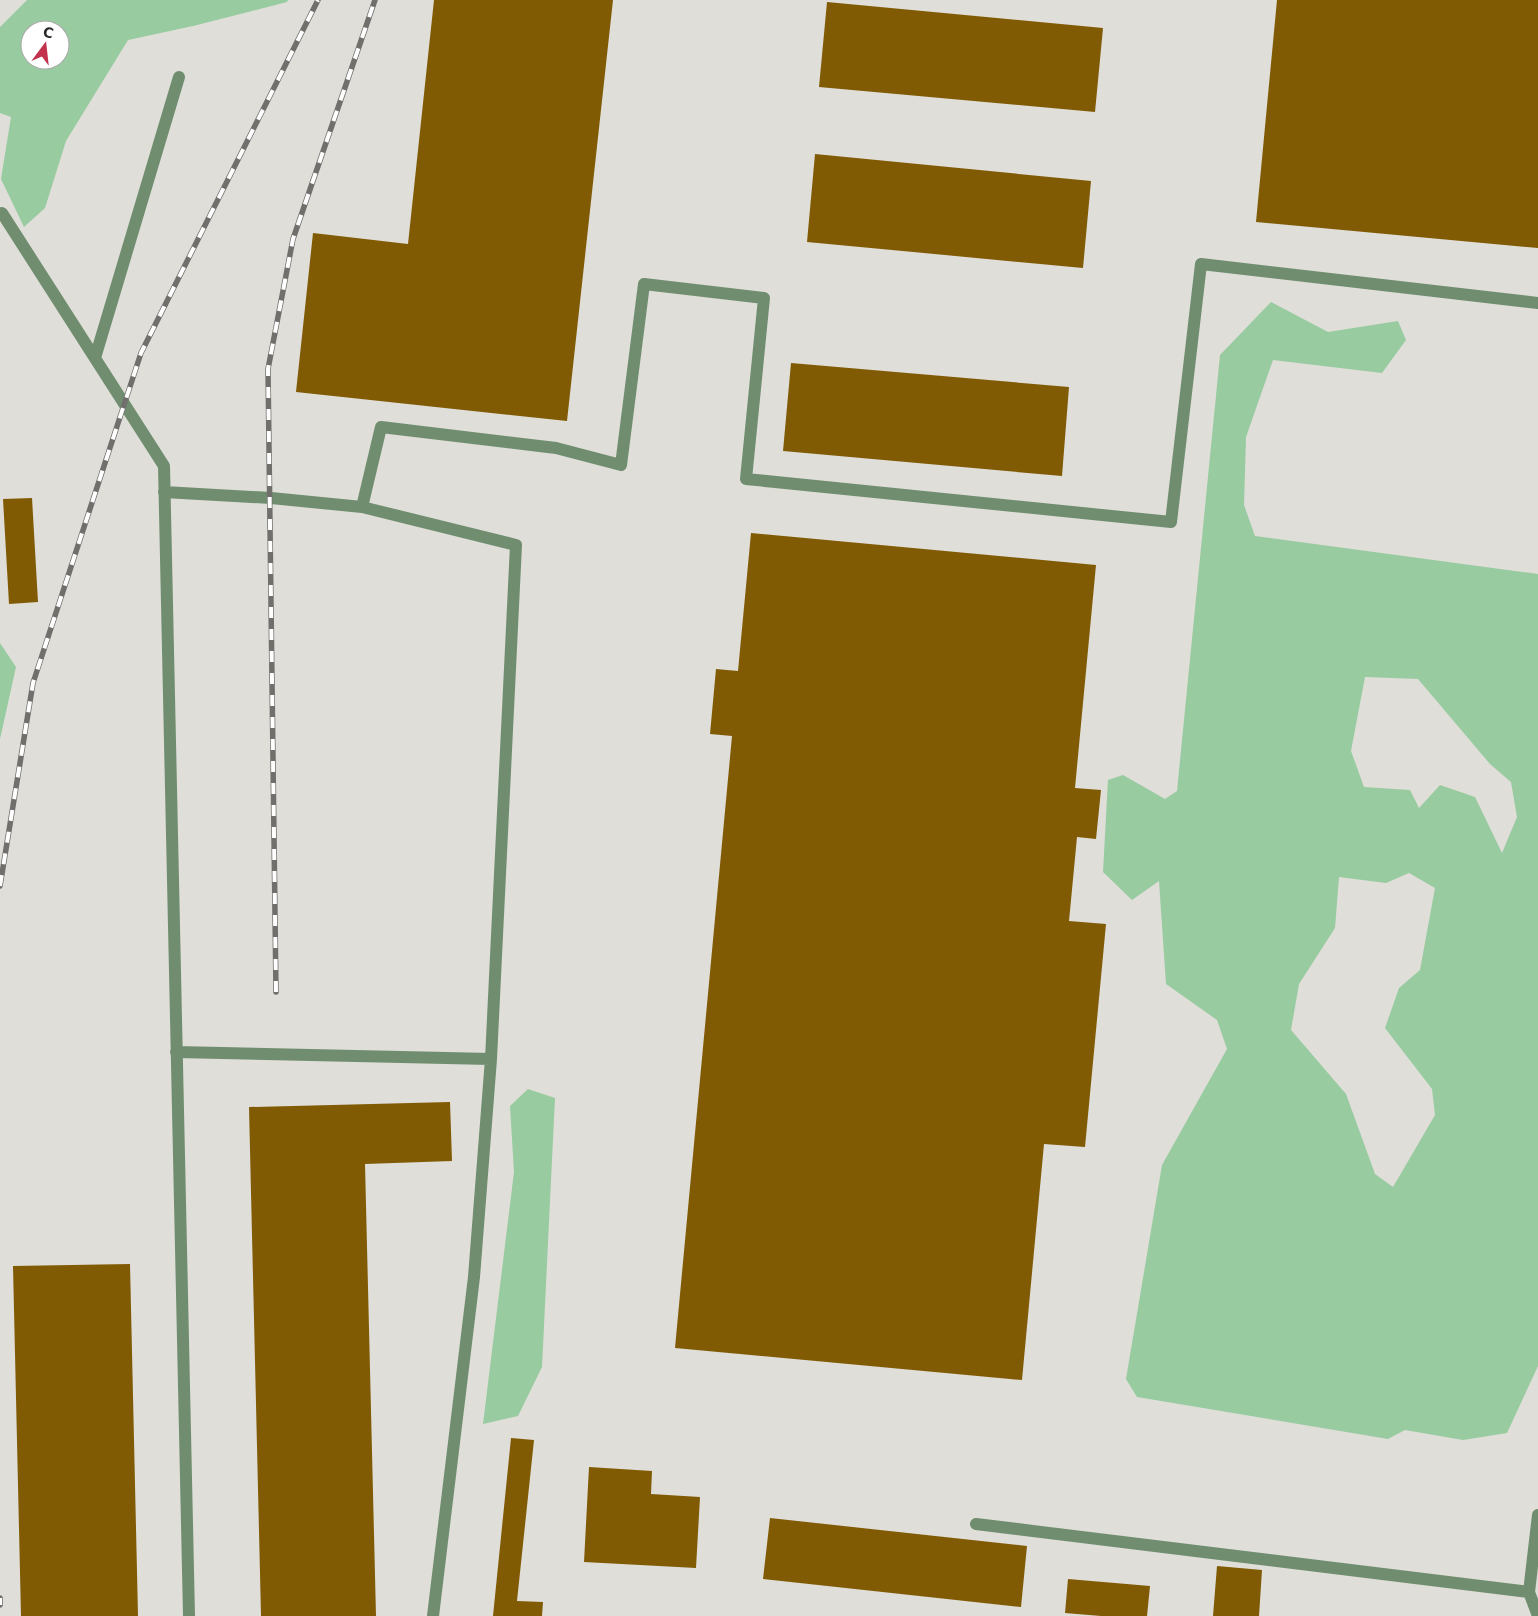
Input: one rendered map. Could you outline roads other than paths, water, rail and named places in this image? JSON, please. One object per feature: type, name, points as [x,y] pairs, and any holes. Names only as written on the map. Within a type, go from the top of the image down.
[{"type":"lane","points":[[95,358],[179,77]]},
{"type":"lane","points":[[2,213],[164,466],[189,1616]]},
{"type":"lane","points":[[362,507],[381,427],[556,448],[621,465],[644,284],[764,298],[746,479],[1171,522],[1200,264],[1538,303]]},
{"type":"lane","points":[[164,492],[271,498],[362,507],[516,545],[491,1059],[474,1276],[433,1616]]},
{"type":"lane","points":[[176,1052],[491,1059]]},
{"type":"lane","points":[[1538,1515],[1529,1592],[1538,1616]]},
{"type":"lane","points":[[976,1524],[1529,1592]]},
{"type":"railway","points":[[0,886],[33,683],[141,353],[318,0]]},
{"type":"railway","points":[[276,992],[268,369],[293,239],[375,0]]},
{"type":"railway","points":[[0,1598],[0,1605]]}]
